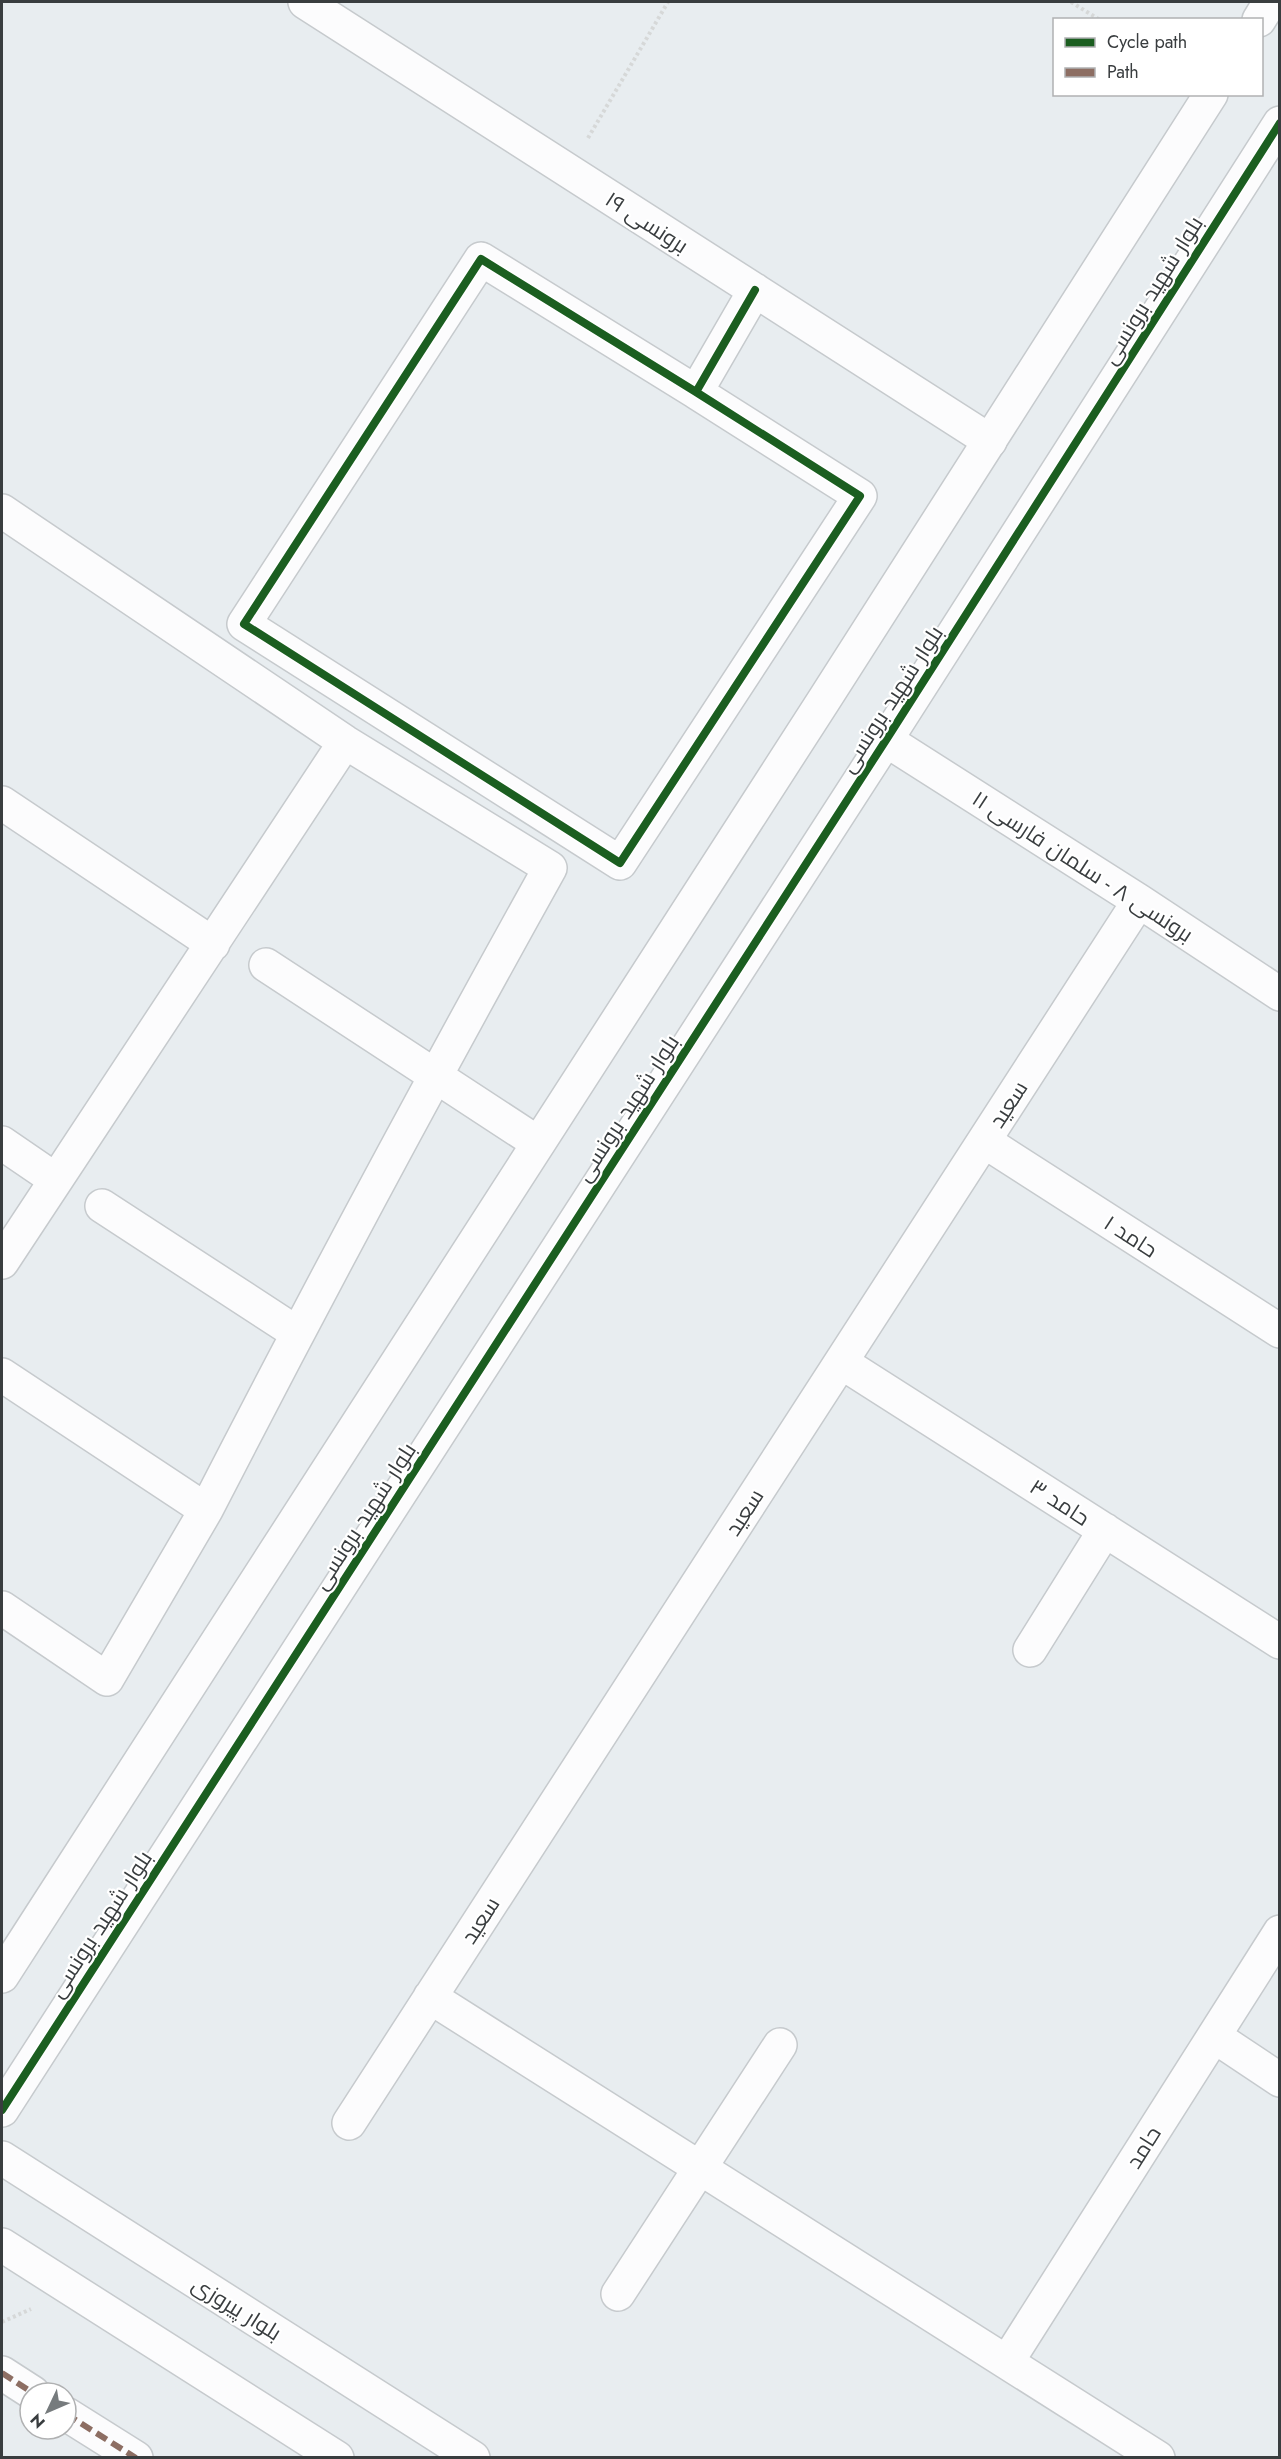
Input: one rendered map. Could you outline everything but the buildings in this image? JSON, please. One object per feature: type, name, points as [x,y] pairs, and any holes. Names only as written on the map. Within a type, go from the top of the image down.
[{"type":"street","name":"برونسی ۱۹","points":[[305,2],[990,441]]},
{"type":"street","points":[[1260,18],[1270,2]]},
{"type":"street","points":[[2,1976],[1210,96]]},
{"type":"street","name":"بلوار شهید برونسی","points":[[2,2110],[886,740],[1280,123]]},
{"type":"street","points":[[480,259],[696,392],[860,496],[620,863],[244,624],[480,259]]},
{"type":"street","points":[[696,392],[755,290]]},
{"type":"street","points":[[2,511],[345,742],[550,868],[435,1075],[297,1333],[206,1510],[107,1679],[2,1608]]},
{"type":"street","name":"برونسی ۸ - سلمان فارسی ۱۱","points":[[886,740],[1280,994]]},
{"type":"street","points":[[2,1262],[345,742]]},
{"type":"street","points":[[2,803],[213,944]]},
{"type":"street","name":"سعید","points":[[349,2123],[1139,901]]},
{"type":"street","points":[[266,965],[538,1143]]},
{"type":"street","name":"حامد ۱","points":[[984,1141],[1280,1331]]},
{"type":"street","points":[[2,1143],[56,1180]]},
{"type":"street","points":[[102,1206],[297,1333]]},
{"type":"street","name":"حامد ۳","points":[[841,1362],[1280,1642]]},
{"type":"street","points":[[2,1375],[206,1510]]},
{"type":"street","points":[[1030,1650],[1105,1530]]},
{"type":"street","name":"حامد","points":[[1007,2362],[1280,1932]]},
{"type":"street","points":[[430,1997],[1158,2457]]},
{"type":"street","points":[[1214,2036],[1280,2080]]},
{"type":"street","points":[[618,2294],[780,2044]]},
{"type":"street","name":"بلوار پیروزی","points":[[2,2158],[473,2457]]},
{"type":"street","points":[[2,2245],[337,2457]]},
{"type":"street","points":[[2,2373],[18,2383]]},
{"type":"street","points":[[78,2421],[135,2457]]},
{"type":"path","points":[[568,171],[668,2]]},
{"type":"path","points":[[1071,2],[1097,18]]},
{"type":"marked path","points":[[2,2373],[18,2383]]},
{"type":"marked path","points":[[78,2422],[136,2458]]},
{"type":"cycle path","points":[[2,2110],[886,740],[1280,123]]},
{"type":"cycle path","points":[[696,392],[860,496],[620,863],[244,624],[481,259],[696,392],[755,290]]}]
